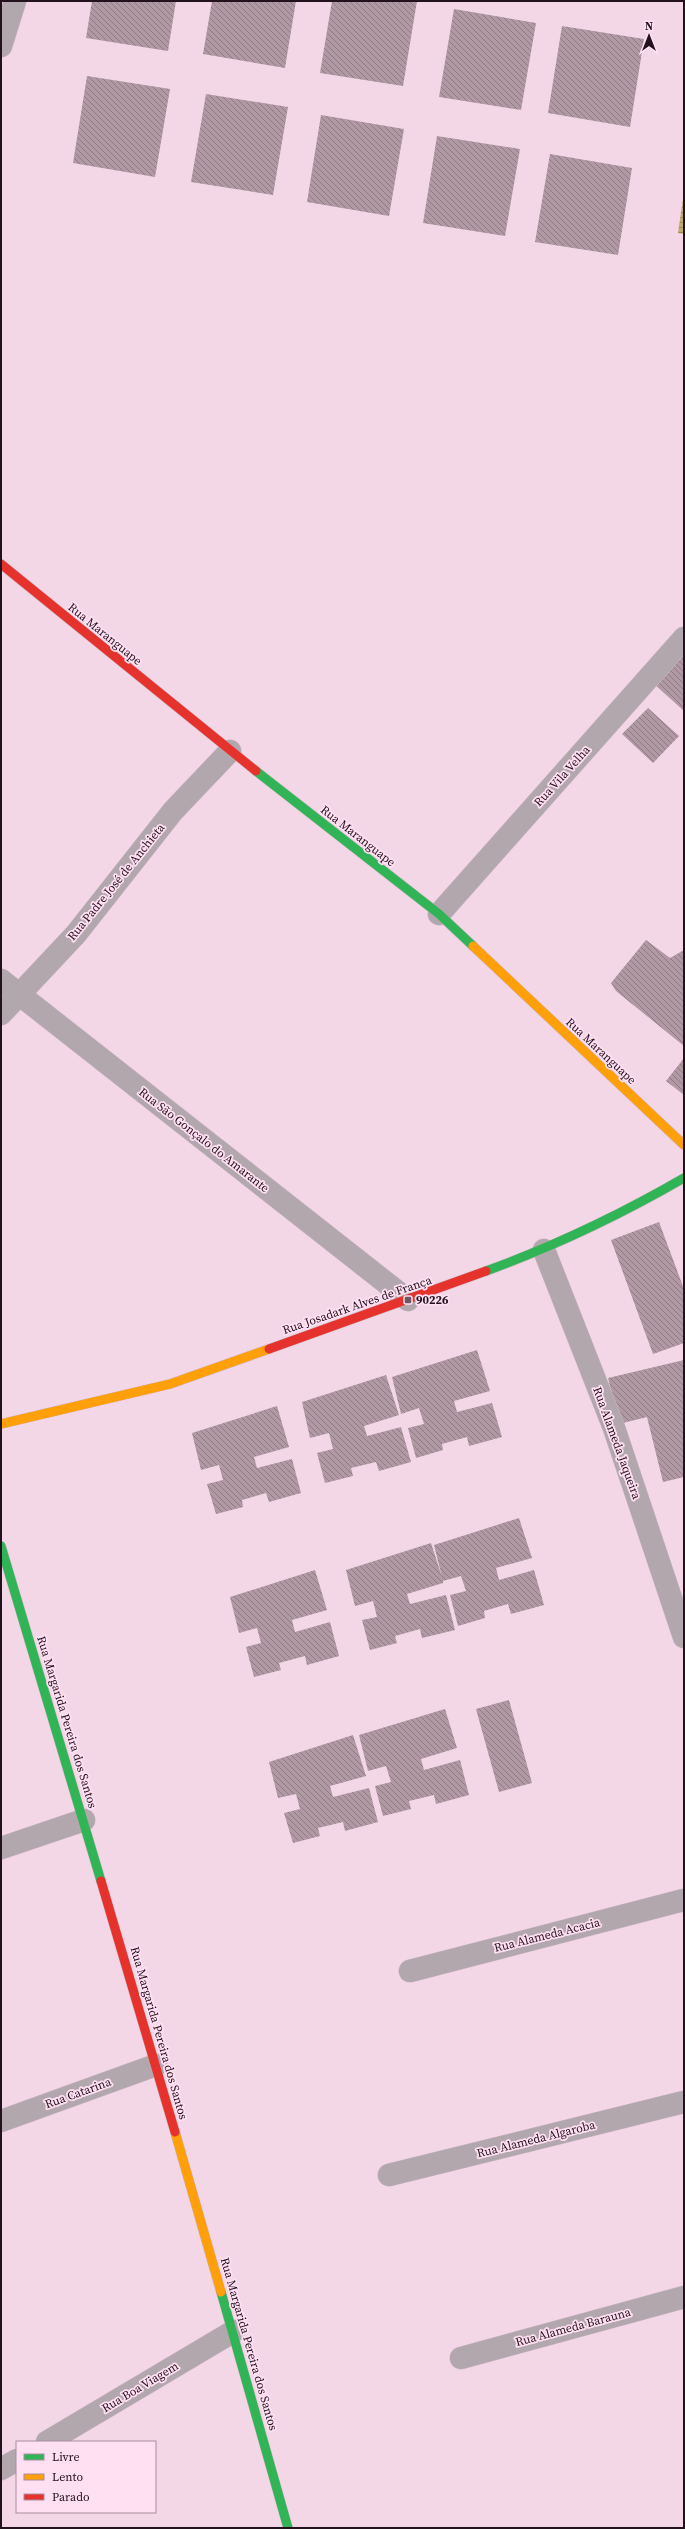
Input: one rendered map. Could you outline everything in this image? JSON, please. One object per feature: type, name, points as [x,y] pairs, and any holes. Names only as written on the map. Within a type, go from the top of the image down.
[{"type":"street","points":[[1,46],[16,1]]},
{"type":"street","name":"Rua Maranguape","points":[[1,564],[230,751],[439,914],[684,1145]]},
{"type":"street","name":"Rua Vila Velha","points":[[439,914],[684,638]]},
{"type":"street","name":"Rua Padre José de Anchieta","points":[[1,1014],[9,987],[76,934],[173,811],[230,751]]},
{"type":"street","name":"Rua São Gonçalo do Amarante","points":[[9,987],[408,1300]]},
{"type":"street","name":"Rua Josadark Alves de França","points":[[1,1424],[170,1384],[408,1300],[544,1250],[632,1208],[684,1178]]},
{"type":"street","name":"Rua Alameda Jaqueira","points":[[544,1250],[614,1428],[684,1637]]},
{"type":"street","name":"Rua Margarida Pereira dos Santos","points":[[1,1546],[84,1820],[234,2331],[288,2528]]},
{"type":"street","points":[[1,1848],[84,1820]]},
{"type":"street","name":"Rua Alameda Acacia","points":[[410,1971],[684,1900]]},
{"type":"street","name":"Rua Catarina","points":[[1,2121],[156,2065]]},
{"type":"street","name":"Rua Alameda Algaroba","points":[[389,2175],[684,2102]]},
{"type":"street","name":"Rua Alameda Barauna","points":[[461,2358],[684,2296]]},
{"type":"street","name":"Rua Boa Viagem","points":[[49,2441],[234,2331]]},
{"type":"street","points":[[1,2469],[16,2461]]},
{"type":"shaded area","points":[[684,192],[684,234],[678,233]]},
{"type":"building","points":[[92,1],[176,1],[168,51],[86,38]]},
{"type":"building","points":[[212,1],[296,1],[285,68],[203,54]]},
{"type":"building","points":[[332,1],[417,1],[403,86],[320,73]]},
{"type":"building","points":[[454,9],[536,23],[521,110],[439,97]]},
{"type":"building","points":[[562,26],[644,39],[630,127],[548,113]]},
{"type":"building","points":[[87,76],[170,89],[155,177],[73,163]]},
{"type":"building","points":[[206,94],[288,107],[273,195],[191,182]]},
{"type":"building","points":[[321,115],[404,129],[389,216],[307,202]]},
{"type":"building","points":[[437,136],[520,149],[505,236],[423,223]]},
{"type":"building","points":[[550,154],[632,168],[618,255],[535,242]]},
{"type":"building","points":[[684,649],[684,711],[653,683]]},
{"type":"building","points":[[648,708],[679,736],[653,763],[622,734]]},
{"type":"building","points":[[646,940],[670,958],[684,950],[684,1046],[616,991],[611,983]]},
{"type":"building","points":[[684,1058],[684,1095],[666,1081]]},
{"type":"building","points":[[659,1222],[684,1289],[684,1343],[653,1354],[611,1240]]},
{"type":"building","points":[[477,1350],[490,1391],[454,1401],[457,1412],[492,1403],[502,1437],[469,1446],[467,1437],[442,1444],[443,1450],[416,1458],[408,1428],[424,1424],[419,1408],[401,1414],[392,1377]]},
{"type":"building","points":[[684,1360],[684,1477],[663,1482],[647,1417],[619,1424],[608,1378]]},
{"type":"building","points":[[386,1375],[399,1415],[364,1426],[367,1436],[401,1427],[411,1462],[379,1471],[376,1462],[351,1468],[353,1476],[325,1483],[317,1453],[333,1449],[329,1433],[310,1438],[302,1402]]},
{"type":"building","points":[[277,1406],[289,1447],[254,1457],[257,1468],[292,1459],[301,1493],[269,1502],[266,1493],[242,1500],[243,1507],[216,1514],[207,1484],[223,1480],[219,1465],[201,1470],[192,1433]]},
{"type":"building","points":[[519,1518],[532,1558],[496,1568],[499,1580],[534,1570],[544,1605],[511,1614],[508,1604],[484,1611],[485,1618],[458,1626],[450,1595],[466,1591],[461,1576],[407,1594],[410,1604],[446,1595],[455,1630],[422,1638],[420,1629],[395,1636],[397,1643],[370,1650],[362,1620],[377,1617],[373,1601],[355,1606],[346,1570],[431,1543],[442,1577],[434,1545]]},
{"type":"building","points":[[315,1570],[327,1610],[292,1620],[295,1632],[330,1622],[339,1656],[307,1665],[305,1656],[279,1663],[281,1670],[254,1677],[246,1647],[261,1643],[257,1628],[239,1633],[230,1597]]},
{"type":"building","points":[[509,1700],[532,1783],[499,1792],[476,1709]]},
{"type":"building","points":[[445,1709],[457,1748],[421,1759],[424,1770],[460,1760],[469,1795],[436,1804],[434,1795],[409,1801],[411,1809],[383,1816],[375,1786],[391,1782],[386,1766],[368,1771],[359,1735]]},
{"type":"building","points":[[353,1735],[366,1776],[330,1786],[333,1797],[369,1788],[378,1822],[345,1831],[343,1822],[318,1828],[320,1836],[293,1843],[284,1813],[300,1809],[296,1794],[278,1798],[269,1762]]},
{"type":"traffic: fast","points":[[256,771],[439,914],[473,946]]},
{"type":"traffic: fast","points":[[486,1271],[587,1229],[636,1205],[684,1178]]},
{"type":"traffic: fast","points":[[1,1546],[101,1881]]},
{"type":"traffic: fast","points":[[221,2292],[288,2528]]},
{"type":"traffic: slow","points":[[473,946],[684,1145]]},
{"type":"traffic: slow","points":[[1,1424],[170,1384],[269,1349]]},
{"type":"traffic: slow","points":[[175,2132],[221,2292]]},
{"type":"traffic: jam","points":[[1,564],[256,771]]},
{"type":"traffic: jam","points":[[269,1349],[486,1271]]},
{"type":"traffic: jam","points":[[101,1881],[175,2132]]},
{"type":"place","name":"90226","points":[[408,1300]]}]
